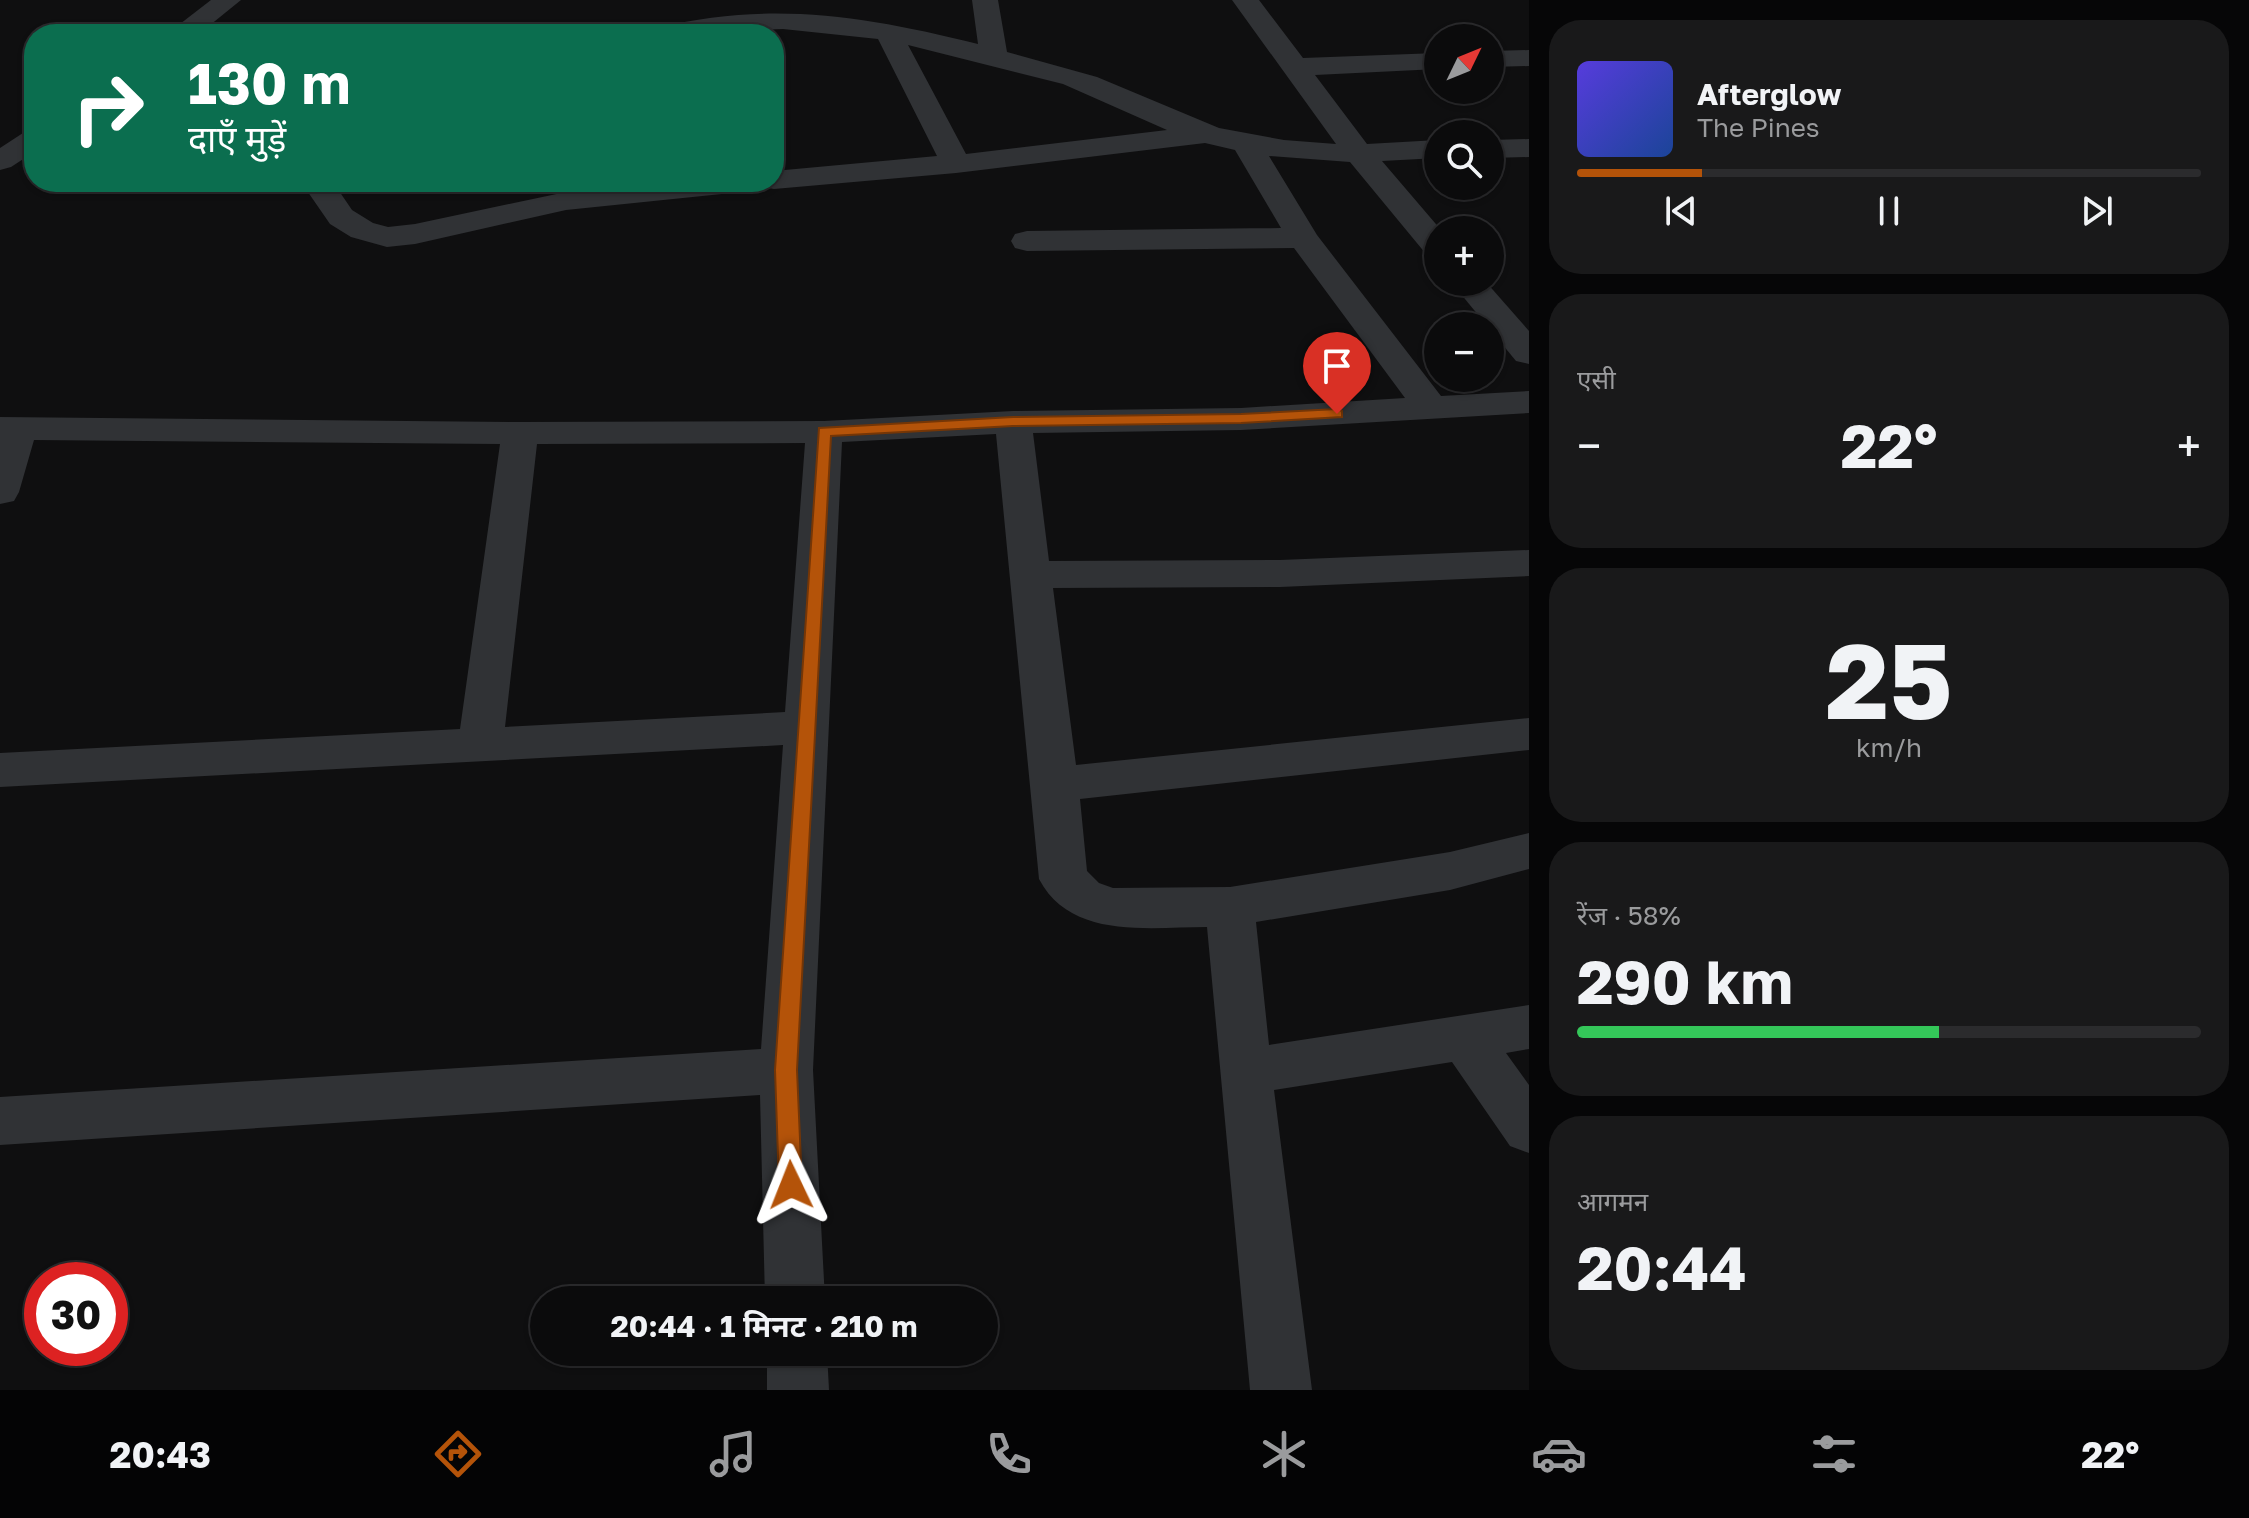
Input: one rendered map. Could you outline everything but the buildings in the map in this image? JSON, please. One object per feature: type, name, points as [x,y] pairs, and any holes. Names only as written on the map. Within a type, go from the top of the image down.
[{"type":"street","points":[[195,24],[228,0]]},
{"type":"street","points":[[985,0],[994,57]]},
{"type":"street","points":[[1245,0],[1359,154],[1424,231]]},
{"type":"street","points":[[718,24],[768,19],[825,21],[887,30],[1039,67],[1090,84],[1205,134],[1285,150],[1359,154],[1424,150]]},
{"type":"street","points":[[887,30],[956,164]]},
{"type":"street","points":[[1504,59],[1529,58]]},
{"type":"street","points":[[1297,67],[1424,62]]},
{"type":"street","points":[[784,171],[956,164],[1205,134]]},
{"type":"street","points":[[1246,143],[1303,238],[1432,409]]},
{"type":"street","points":[[0,161],[24,145]]},
{"type":"street","points":[[1504,149],[1529,148]]},
{"type":"street","points":[[0,180],[24,174]]},
{"type":"street","points":[[324,192],[341,217],[362,230],[387,237],[415,234],[566,201],[654,192]]},
{"type":"street","points":[[1027,241],[1303,238]]},
{"type":"street","points":[[1486,296],[1514,317],[1529,353]]},
{"type":"street","points":[[0,492],[9,428],[520,433],[824,432],[1013,422],[1241,419],[1529,402]]},
{"type":"street","points":[[1013,422],[1063,879],[1082,897],[1112,908],[1230,907],[1450,871],[1529,851]]},
{"type":"street","points":[[794,1286],[786,1070],[824,432]]},
{"type":"street","points":[[480,745],[520,433]]},
{"type":"street","points":[[1031,574],[1174,577],[1367,574],[1529,563]]},
{"type":"street","points":[[0,770],[808,727]]},
{"type":"street","points":[[1055,784],[1529,734]]},
{"type":"street","points":[[1230,907],[1245,1072],[1281,1390]]},
{"type":"street","points":[[1245,1072],[1529,1027]]},
{"type":"street","points":[[1465,1038],[1529,1129]]},
{"type":"street","points":[[0,1121],[786,1070]]},
{"type":"street","points":[[797,1366],[798,1390]]},
{"type":"route","points":[[791,1185],[786,1070],[824,432],[1013,422],[1241,419],[1337,414]]}]
